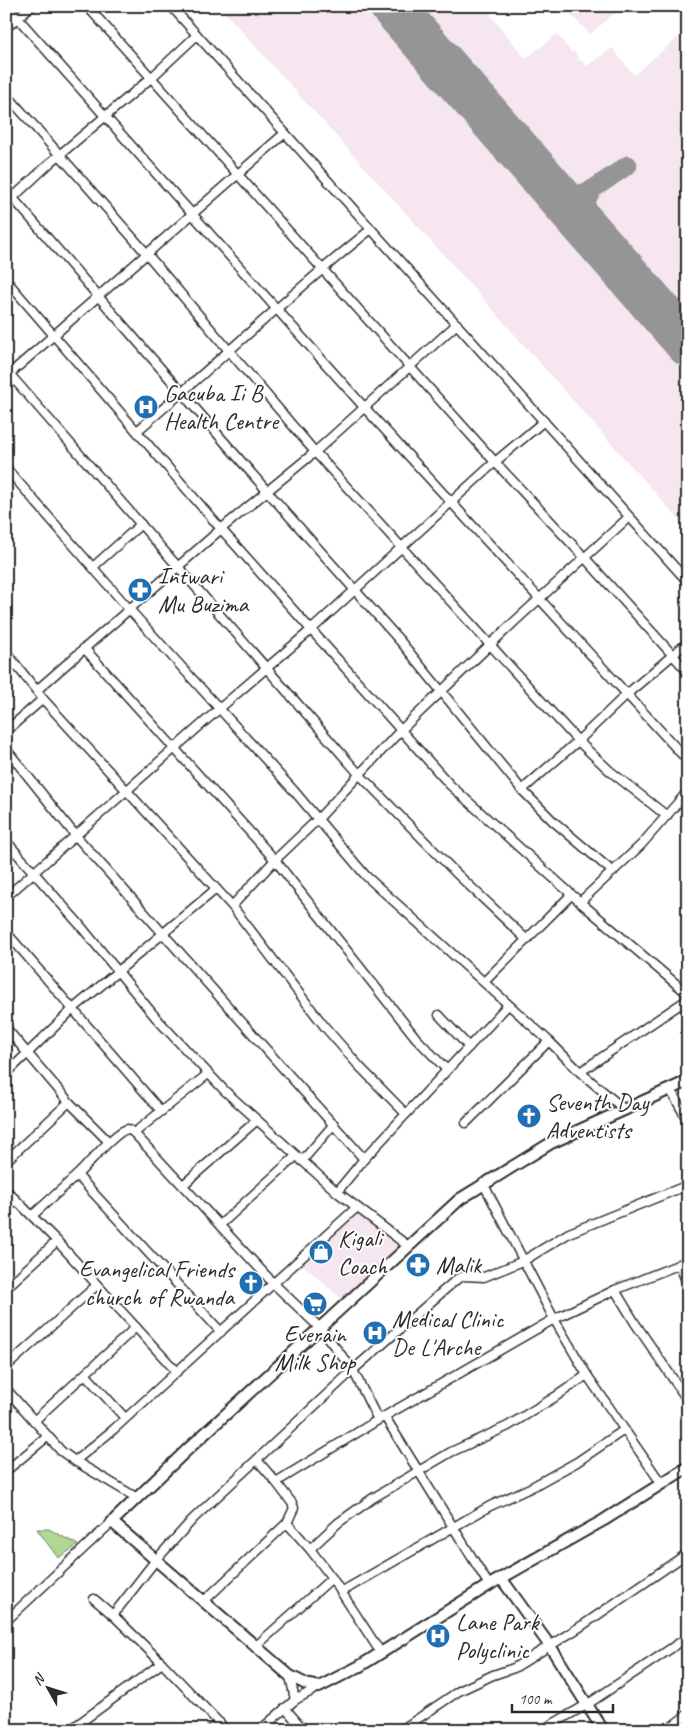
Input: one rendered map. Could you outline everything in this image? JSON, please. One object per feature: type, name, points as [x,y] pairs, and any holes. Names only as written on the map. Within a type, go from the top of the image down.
[{"type":"street","points":[[7,6],[364,407],[688,761]]},
{"type":"street","points":[[6,28],[31,6]]},
{"type":"street","points":[[87,6],[495,462],[688,672]]},
{"type":"street","points":[[171,6],[370,230],[544,420],[629,518],[688,582]]},
{"type":"street","points":[[6,204],[60,154],[151,78],[197,35]]},
{"type":"street","points":[[6,94],[147,254],[315,452],[401,548],[578,740],[610,771],[667,816]]},
{"type":"street","points":[[285,133],[7,374],[141,524],[359,774],[455,872],[528,940]]},
{"type":"street","points":[[6,190],[267,491],[356,590],[522,790],[553,821],[613,872]]},
{"type":"street","points":[[137,431],[230,352],[276,308],[321,269],[370,230]]},
{"type":"street","points":[[6,280],[221,529],[450,785],[571,895],[688,994]]},
{"type":"street","points":[[37,690],[221,529],[315,452],[457,324]]},
{"type":"street","points":[[6,897],[311,630],[495,462],[544,420]]},
{"type":"street","points":[[6,468],[129,609],[318,819],[366,876],[484,982],[580,1072],[625,1110]]},
{"type":"street","points":[[232,906],[275,860],[318,819],[400,731],[629,518]]},
{"type":"street","points":[[93,567],[141,524]]},
{"type":"street","points":[[522,790],[627,694],[688,642]]},
{"type":"street","points":[[84,648],[275,860],[416,1038],[447,1070]]},
{"type":"street","points":[[6,652],[44,699],[232,906],[325,1028],[406,1114]]},
{"type":"street","points":[[6,731],[44,699]]},
{"type":"street","points":[[6,750],[76,836],[364,1159]]},
{"type":"street","points":[[580,902],[613,872],[667,816],[688,791]]},
{"type":"street","points":[[6,841],[157,1019],[208,1074],[256,1121],[337,1192],[408,1246]]},
{"type":"street","points":[[6,1074],[73,1010],[216,889]]},
{"type":"street","points":[[484,982],[571,895]]},
{"type":"street","points":[[6,932],[161,1111]]},
{"type":"street","points":[[580,1072],[688,999]]},
{"type":"street","points":[[337,1192],[364,1159],[508,1005]]},
{"type":"street","points":[[439,1015],[469,1047]]},
{"type":"street","points":[[6,1028],[69,1102],[109,1142]]},
{"type":"street","points":[[466,1123],[549,1042]]},
{"type":"street","points":[[134,1133],[208,1074]]},
{"type":"street","points":[[6,1621],[460,1199],[551,1143],[688,1081]]},
{"type":"street","points":[[670,1089],[688,1121]]},
{"type":"street","points":[[6,1161],[69,1102]]},
{"type":"street","points":[[183,1185],[256,1121]]},
{"type":"street","points":[[220,1225],[299,1158],[334,1124]]},
{"type":"street","points":[[32,1215],[77,1175],[109,1142],[124,1130],[128,1129],[134,1133],[274,1284],[320,1328],[353,1370],[382,1419],[489,1585]]},
{"type":"street","points":[[77,1175],[221,1332]]},
{"type":"street","points":[[483,1184],[554,1320],[587,1375],[661,1483]]},
{"type":"street","points":[[113,1615],[156,1561],[194,1518],[353,1370],[457,1279],[464,1276],[484,1277],[523,1261],[569,1233],[688,1185]]},
{"type":"street","points":[[6,1190],[57,1241],[176,1371]]},
{"type":"street","points":[[6,1209],[16,1200]]},
{"type":"street","points":[[75,1461],[221,1332],[356,1208]]},
{"type":"street","points":[[6,1288],[57,1241]]},
{"type":"street","points":[[276,1482],[554,1320],[615,1290],[688,1261]]},
{"type":"street","points":[[679,1264],[688,1285]]},
{"type":"street","points":[[6,1367],[98,1285]]},
{"type":"street","points":[[615,1290],[688,1401]]},
{"type":"street","points":[[34,1421],[136,1327]]},
{"type":"street","points":[[85,1374],[125,1418]]},
{"type":"street","points":[[310,1549],[338,1522],[373,1498],[451,1452],[508,1426],[555,1398],[587,1375]]},
{"type":"street","points":[[6,1389],[61,1451],[137,1498]]},
{"type":"street","points":[[341,1592],[452,1527],[577,1462],[624,1430]]},
{"type":"street","points":[[6,1471],[47,1437]]},
{"type":"street","points":[[204,1601],[286,1523],[293,1512],[292,1503],[256,1460]]},
{"type":"street","points":[[260,1730],[295,1700],[337,1679],[381,1653],[489,1585],[604,1520],[688,1467]]},
{"type":"street","points":[[112,1522],[204,1601],[255,1648],[290,1676],[306,1684],[319,1687]]},
{"type":"street","points":[[286,1523],[310,1549],[332,1578],[381,1653]]},
{"type":"street","points":[[401,1730],[459,1691],[514,1668],[550,1646],[688,1553]]},
{"type":"street","points":[[255,1648],[332,1578]]},
{"type":"street","points":[[501,1578],[550,1646],[603,1730]]},
{"type":"street","points":[[94,1599],[162,1663],[226,1730]]},
{"type":"street","points":[[542,1730],[588,1704],[688,1637]]},
{"type":"street","points":[[70,1730],[162,1663]]},
{"type":"street","points":[[290,1676],[295,1700]]},
{"type":"street","points":[[285,1708],[304,1730]]},
{"type":"street","points":[[667,1730],[688,1714]]},
{"type":"street","points":[[210,1730],[220,1723]]},
{"type":"shaded area","points":[[219,6],[483,6],[526,59],[557,34],[572,53],[574,51],[579,61],[581,60],[587,66],[612,48],[634,75],[688,29],[688,530],[485,301]]},
{"type":"shaded area","points":[[580,6],[623,6],[590,34],[570,14]]},
{"type":"shaded area","name":"Kigali Coach","points":[[356,1213],[400,1248],[344,1301],[301,1263]]},
{"type":"green space","points":[[37,1529],[49,1529],[78,1545],[58,1558]]},
{"type":"taxiway","points":[[591,234],[585,211],[589,195],[593,189],[628,165]]},
{"type":"taxiway","points":[[547,183],[569,195],[593,189]]},
{"type":"runway","points":[[392,6],[688,344]]},
{"type":"place","name":"Gacuba Ii B Health Centre","points":[[146,407]]},
{"type":"place","name":"Intwari Mu Buzima","points":[[140,590]]},
{"type":"place","name":"Seventh Day Adventists","points":[[529,1116]]},
{"type":"place","name":"Kigali Coach","points":[[321,1252]]},
{"type":"place","name":"Malik","points":[[418,1265]]},
{"type":"place","name":"Evangelical Friends church of Rwanda","points":[[251,1283]]},
{"type":"place","name":"Everain Milk Shop","points":[[315,1304]]},
{"type":"place","name":"Medical Clinic De L'Arche","points":[[375,1333]]},
{"type":"place","name":"Lane Park Polyclinic","points":[[438,1636]]}]
